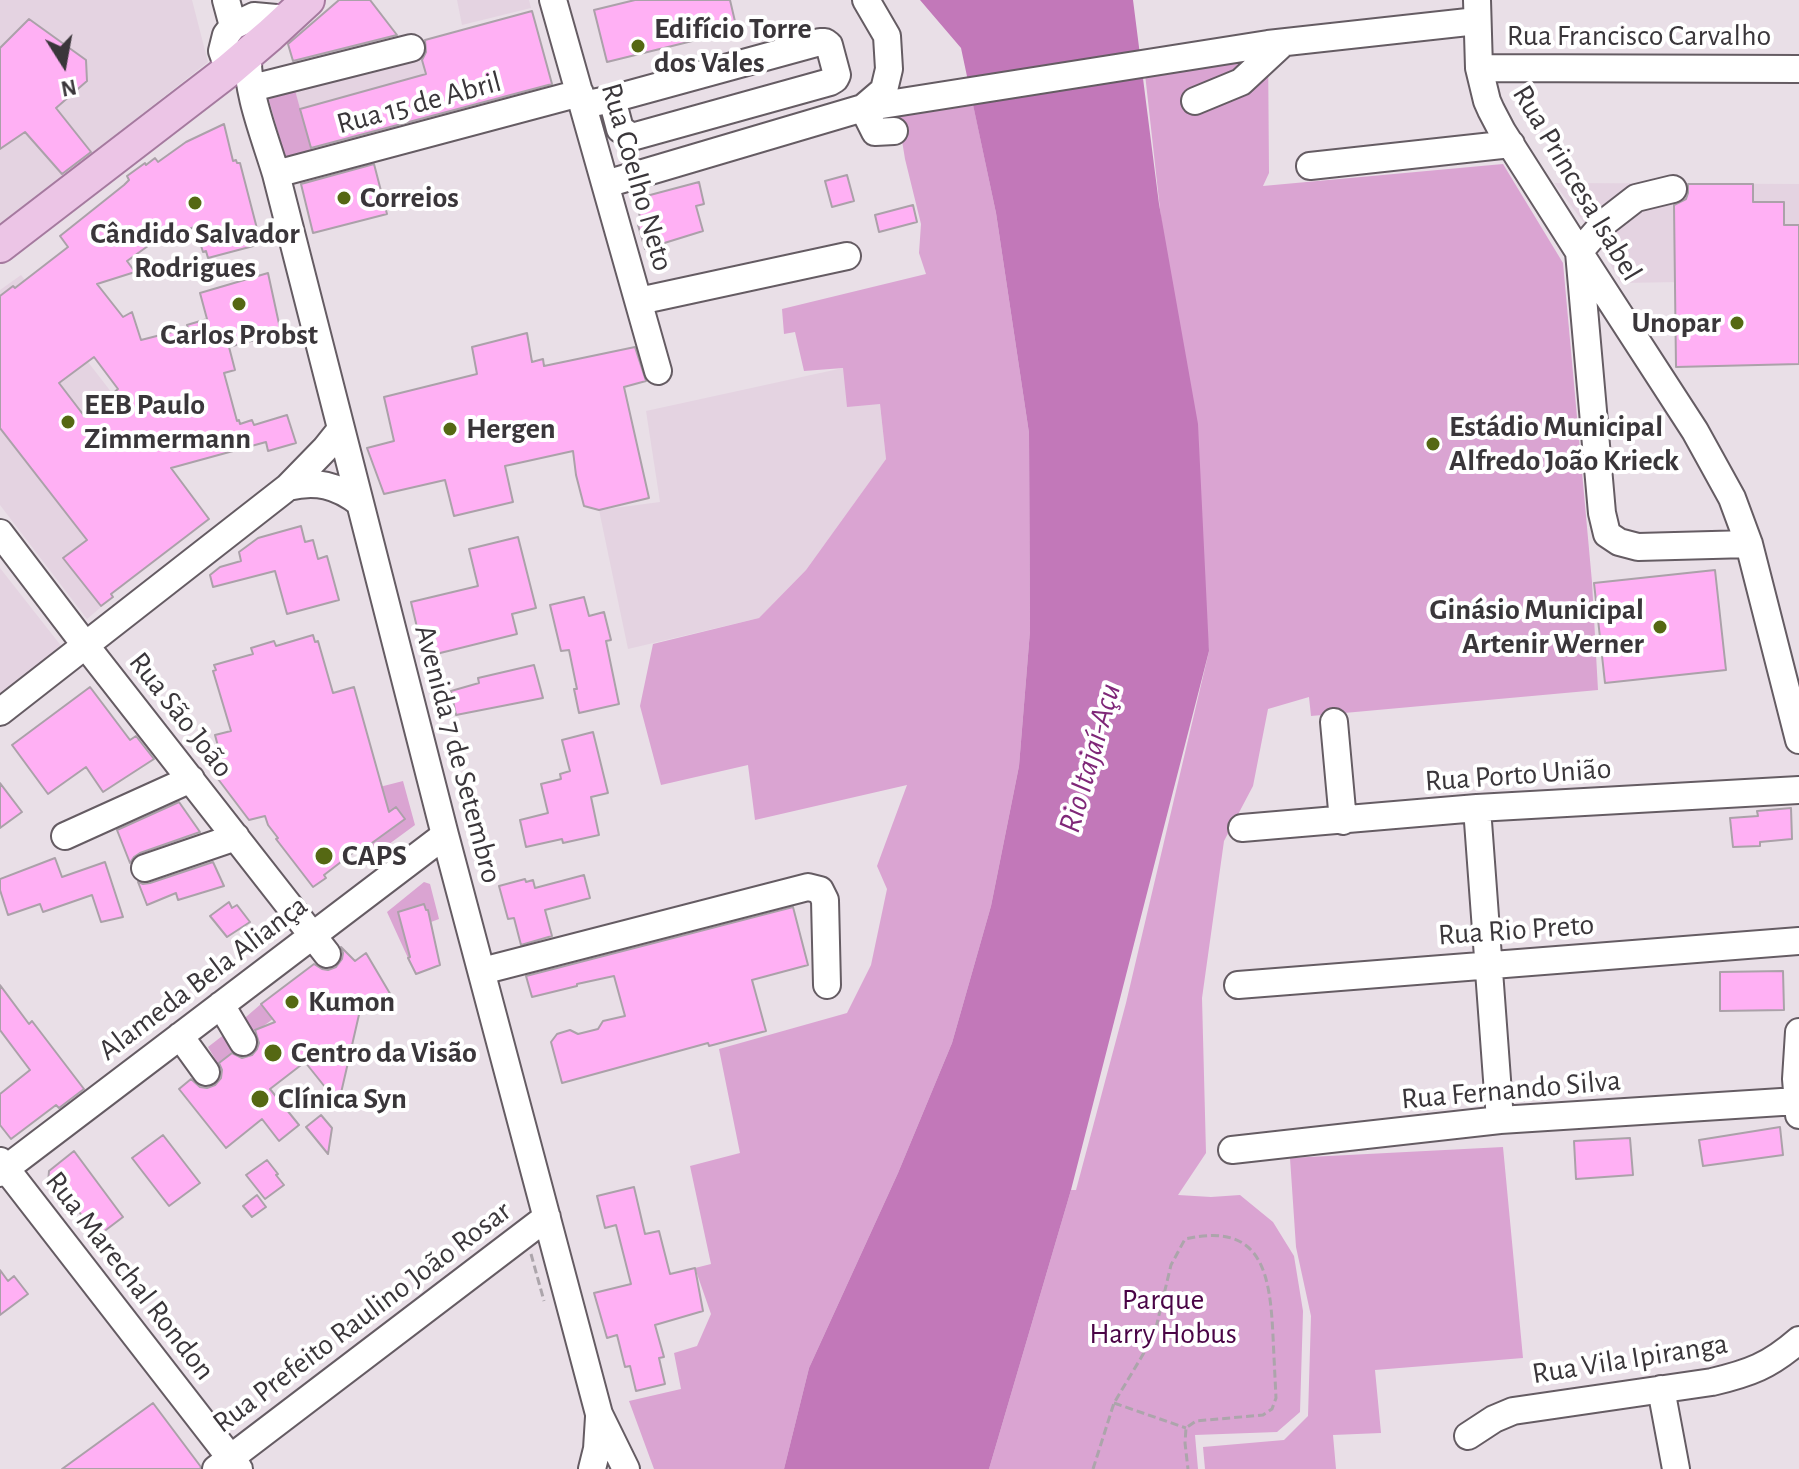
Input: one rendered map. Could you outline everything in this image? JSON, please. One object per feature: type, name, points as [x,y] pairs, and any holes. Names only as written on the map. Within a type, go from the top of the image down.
[{"type":"main road","points":[[0,246],[238,72],[298,10]]},
{"type":"street","name":"Avenida 7 de Setembro","points":[[226,0],[238,72],[276,174],[445,835],[599,1414]]},
{"type":"street","name":"Rua Coelho Neto","points":[[553,0],[658,371]]},
{"type":"street","points":[[863,108],[884,90],[889,69],[887,36],[866,0]]},
{"type":"street","points":[[606,184],[863,108],[1477,10]]},
{"type":"street","name":"Rua Princesa Isabel","points":[[1477,10],[1479,68],[1487,101],[1579,252],[1695,431],[1732,498],[1749,544],[1799,740]]},
{"type":"street","name":"Rua 15 de Abril","points":[[276,174],[581,99],[612,99],[820,42],[829,45],[837,75],[830,82],[632,137],[620,129],[612,99]]},
{"type":"street","points":[[1195,101],[1241,82],[1275,43]]},
{"type":"street","points":[[238,72],[411,48]]},
{"type":"street","name":"Rua Francisco Carvalho","points":[[1479,68],[1799,69]]},
{"type":"street","points":[[863,108],[875,132],[894,131]]},
{"type":"street","points":[[1310,166],[1511,144]]},
{"type":"street","points":[[1673,189],[1636,198],[1605,222],[1579,252],[1602,513],[1607,534],[1619,542],[1638,547],[1749,544]]},
{"type":"street","points":[[639,301],[847,256]]},
{"type":"street","points":[[0,712],[288,487],[341,429]]},
{"type":"street","points":[[288,487],[302,483],[332,486],[360,503]]},
{"type":"street","name":"Rua São João","points":[[0,533],[320,944]]},
{"type":"street","points":[[1334,722],[1343,821]]},
{"type":"street","points":[[65,836],[191,779]]},
{"type":"street","name":"Rua Porto União","points":[[1242,828],[1477,808],[1799,790]]},
{"type":"street","points":[[1477,808],[1500,1120]]},
{"type":"street","name":"Alameda Bela Aliança","points":[[2,1167],[46,1126],[221,1005],[320,944],[445,835]]},
{"type":"street","points":[[145,868],[236,837]]},
{"type":"street","points":[[482,971],[808,887],[820,890],[825,900],[827,985]]},
{"type":"street","name":"Rua Rio Preto","points":[[1238,985],[1799,941]]},
{"type":"street","points":[[221,1005],[243,1042]]},
{"type":"street","points":[[1798,1108],[1799,1032]]},
{"type":"street","points":[[184,1033],[211,1068]]},
{"type":"street","name":"Rua Fernando Silva","points":[[1232,1150],[1500,1120],[1798,1108]]},
{"type":"street","name":"Rua Marechal Rondon","points":[[2,1167],[229,1465]]},
{"type":"street","name":"Rua Prefeito Raulino João Rosar","points":[[229,1465],[547,1217]]},
{"type":"street","name":"Rua Vila Ipiranga","points":[[1468,1436],[1513,1411],[1712,1382],[1760,1369],[1799,1340]]},
{"type":"street","points":[[1661,1389],[1676,1469]]},
{"type":"street","points":[[599,1414],[625,1467]]},
{"type":"street","points":[[592,1469],[597,1449],[599,1414]]},
{"type":"path","points":[[1093,1469],[1114,1403],[1154,1336],[1171,1265],[1185,1239],[1206,1234],[1233,1239],[1251,1249],[1264,1269],[1271,1305],[1276,1398],[1272,1409],[1263,1415],[1196,1421],[1186,1428]]},
{"type":"path","points":[[530,1251],[547,1311]]},
{"type":"path","points":[[1114,1403],[1186,1428]]},
{"type":"path","points":[[1186,1428],[1188,1469]]},
{"type":"shaded area","points":[[0,0],[192,0],[208,62],[0,226]]},
{"type":"shaded area","points":[[457,0],[529,0],[531,8],[462,25]]},
{"type":"shaded area","points":[[417,42],[426,74],[300,109],[291,75]]},
{"type":"shaded area","points":[[1554,183],[1799,184],[1799,280],[1621,283],[1594,236]]},
{"type":"shaded area","name":"EEB Paulo Zimmermann","points":[[21,275],[209,519],[109,592],[113,597],[87,619],[0,505],[0,290]]},
{"type":"shaded area","points":[[843,368],[880,404],[886,459],[806,570],[759,618],[628,649],[599,510],[660,502],[646,411]]},
{"type":"shaded area","points":[[0,568],[62,647],[0,694]]},
{"type":"green space","name":"Parque Harry Hobus","points":[[1268,44],[1269,173],[1263,186],[1503,164],[1563,263],[1592,582],[1598,690],[1311,716],[1309,697],[1268,709],[1253,786],[1224,841],[1202,998],[1206,1153],[1178,1195],[1240,1195],[1273,1222],[1294,1256],[1303,1311],[1300,1412],[1277,1432],[1195,1435],[1198,1469],[989,1469],[1071,1190],[1076,1190],[1126,1003],[1209,651],[1145,74]]},
{"type":"green space","points":[[295,90],[314,160],[288,167],[268,97]]},
{"type":"green space","points":[[973,104],[996,213],[1029,433],[1030,631],[1019,766],[991,906],[952,1043],[898,1173],[809,1368],[784,1469],[654,1469],[629,1401],[681,1389],[674,1353],[697,1346],[711,1314],[695,1268],[711,1264],[690,1166],[740,1153],[719,1049],[847,1013],[871,965],[887,889],[877,866],[907,785],[755,820],[748,765],[661,785],[640,706],[653,644],[759,618],[806,570],[886,459],[880,404],[847,407],[843,368],[804,371],[795,332],[784,334],[782,309],[926,274],[919,253],[921,224],[898,116]]},
{"type":"green space","points":[[403,781],[415,825],[366,861],[321,802]]},
{"type":"green space","points":[[424,882],[430,884],[439,919],[431,922],[440,965],[414,971],[387,912]]},
{"type":"green space","points":[[261,1004],[273,1019],[243,1035],[239,1023]]},
{"type":"green space","points":[[230,1030],[238,1048],[218,1064],[208,1047]]},
{"type":"green space","points":[[1503,1147],[1523,1358],[1375,1370],[1381,1433],[1333,1435],[1336,1469],[1205,1469],[1203,1447],[1284,1440],[1308,1416],[1311,1316],[1296,1247],[1290,1158]]},
{"type":"water","name":"Rio Itajaí-Açu","points":[[920,0],[1133,0],[1159,204],[1198,424],[1209,651],[1071,1190],[989,1469],[784,1469],[809,1368],[898,1173],[952,1043],[991,906],[1019,766],[1030,631],[1029,433],[996,213],[961,48]]},
{"type":"building","points":[[339,0],[370,0],[397,35],[293,61],[288,44]]},
{"type":"building","name":"Edifício Torre dos Vales","points":[[635,0],[730,0],[737,30],[607,62],[594,10]]},
{"type":"building","points":[[532,11],[552,84],[311,148],[300,109],[426,74],[422,60],[426,52],[425,40]]},
{"type":"building","points":[[29,19],[86,60],[87,81],[56,108],[91,152],[62,174],[25,132],[0,149],[0,48]]},
{"type":"building","points":[[224,124],[233,161],[240,163],[261,244],[208,258],[195,227],[162,236],[127,261],[135,272],[97,284],[123,317],[132,312],[141,340],[188,328],[187,325],[207,319],[200,293],[268,273],[281,333],[229,347],[235,370],[224,373],[240,424],[252,420],[254,425],[287,415],[296,443],[268,451],[266,442],[171,468],[209,519],[111,594],[113,597],[101,606],[63,558],[87,540],[0,428],[0,296],[68,247],[60,236],[124,185],[129,180],[127,176],[155,158],[158,162],[186,142]],"holes":[[[94,357],[118,389],[85,417],[59,383]]]},
{"type":"building","name":"Correios","points":[[374,164],[387,214],[313,233],[301,184]]},
{"type":"building","points":[[847,175],[854,201],[832,207],[825,181]]},
{"type":"building","points":[[699,182],[704,204],[696,206],[703,231],[645,249],[635,199]]},
{"type":"building","points":[[1688,184],[1753,184],[1753,202],[1784,202],[1784,225],[1799,225],[1799,364],[1676,367],[1674,205],[1686,199]]},
{"type":"building","points":[[913,205],[917,222],[879,232],[875,215]]},
{"type":"building","name":"Hergen","points":[[527,333],[532,362],[543,359],[544,366],[635,347],[646,381],[624,387],[649,498],[599,510],[584,506],[573,451],[505,466],[513,502],[454,516],[445,480],[384,494],[367,448],[394,441],[384,397],[477,374],[472,347]]},
{"type":"building","points":[[301,526],[305,542],[313,540],[318,559],[327,556],[339,600],[287,614],[275,571],[213,587],[210,575],[220,567],[241,561],[239,552],[258,538]]},
{"type":"building","points":[[518,537],[536,608],[512,614],[517,634],[424,657],[411,602],[478,586],[469,549]]},
{"type":"building","name":"Ginásio Municipal Artenir Werner","points":[[1715,570],[1726,670],[1605,683],[1594,583]]},
{"type":"building","points":[[584,597],[589,616],[604,612],[611,640],[606,641],[619,704],[579,713],[569,650],[561,651],[550,605]]},
{"type":"building","points":[[313,635],[315,642],[318,641],[333,693],[354,687],[389,812],[396,807],[405,819],[365,848],[363,845],[313,887],[276,839],[265,816],[249,820],[218,779],[226,776],[215,735],[231,731],[213,671],[216,670],[214,665],[253,654],[251,648],[274,641],[276,646]]},
{"type":"building","points":[[534,665],[543,698],[456,715],[451,691],[479,683],[478,678]]},
{"type":"building","points":[[90,687],[130,740],[136,736],[154,759],[103,792],[86,767],[48,794],[12,745]]},
{"type":"building","points":[[593,732],[608,793],[591,797],[599,835],[526,847],[520,820],[548,813],[541,784],[561,779],[560,774],[570,771],[562,740]]},
{"type":"building","points":[[0,783],[22,812],[0,828]]},
{"type":"building","points":[[179,802],[200,832],[140,853],[130,863],[117,830]]},
{"type":"building","points":[[1791,808],[1792,839],[1760,842],[1760,846],[1733,847],[1730,818],[1758,816],[1757,811]]},
{"type":"building","points":[[55,858],[62,877],[105,862],[123,917],[101,922],[92,895],[43,912],[40,904],[8,915],[0,879]]},
{"type":"building","points":[[213,862],[224,886],[178,900],[176,893],[147,905],[138,882],[150,883]]},
{"type":"building","points":[[584,875],[590,898],[545,910],[552,936],[521,945],[514,918],[508,919],[499,886],[525,879],[526,882],[533,880],[535,888]]},
{"type":"building","points":[[229,902],[232,908],[237,905],[250,922],[227,937],[210,916]]},
{"type":"building","points":[[424,904],[440,965],[416,974],[408,958],[398,912]]},
{"type":"building","points":[[793,907],[808,965],[752,980],[766,1031],[709,1046],[708,1043],[562,1083],[551,1042],[557,1034],[570,1030],[578,1034],[598,1029],[603,1021],[625,1016],[614,976],[532,997],[526,976]]},
{"type":"building","points":[[341,947],[355,961],[366,953],[392,997],[361,1006],[341,1093],[333,1097],[305,1062],[270,1089],[299,1125],[279,1141],[262,1119],[226,1148],[179,1089],[191,1079],[200,1087],[215,1085],[221,1078],[219,1063],[232,1053],[242,1058],[252,1055],[259,1043],[255,1030],[275,1022],[261,1004],[314,964],[328,970],[336,967],[342,959]]},
{"type":"building","points":[[1783,971],[1784,1010],[1720,1011],[1720,972]]},
{"type":"building","points":[[0,985],[84,1089],[59,1108],[56,1105],[11,1139],[0,1125],[0,1094],[30,1070],[0,1030]]},
{"type":"building","points":[[321,1115],[332,1128],[328,1154],[306,1127]]},
{"type":"building","points":[[1780,1127],[1783,1155],[1703,1166],[1699,1140]]},
{"type":"building","points":[[163,1135],[200,1183],[169,1206],[132,1158]]},
{"type":"building","points":[[1630,1138],[1633,1175],[1576,1179],[1574,1141]]},
{"type":"building","points":[[74,1151],[123,1217],[98,1236],[68,1198],[63,1202],[48,1183],[49,1171]]},
{"type":"building","points":[[267,1160],[284,1185],[265,1199],[246,1175]]},
{"type":"building","points":[[634,1187],[645,1234],[659,1231],[670,1274],[695,1268],[703,1311],[655,1325],[664,1357],[659,1358],[665,1384],[636,1391],[630,1366],[625,1367],[617,1335],[607,1338],[594,1293],[631,1284],[616,1225],[605,1228],[597,1196]]},
{"type":"building","points":[[257,1195],[266,1207],[252,1217],[243,1206]]},
{"type":"building","points":[[0,1270],[8,1281],[14,1276],[28,1294],[0,1315]]},
{"type":"building","points":[[153,1403],[200,1469],[62,1469]]},
{"type":"place","name":"Edifício Torre dos Vales","points":[[638,46]]},
{"type":"place","name":"Correios","points":[[344,198]]},
{"type":"place","name":"Cândido Salvador Rodrigues","points":[[195,203]]},
{"type":"place","name":"Carlos Probst","points":[[239,304]]},
{"type":"place","name":"Unopar","points":[[1737,323]]},
{"type":"place","name":"EEB Paulo Zimmermann","points":[[68,422]]},
{"type":"place","name":"Hergen","points":[[450,429]]},
{"type":"place","name":"Estádio Municipal Alfredo João Krieck","points":[[1433,444]]},
{"type":"place","name":"Ginásio Municipal Artenir Werner","points":[[1660,627]]},
{"type":"place","name":"CAPS","points":[[324,856]]},
{"type":"place","name":"Kumon","points":[[292,1002]]},
{"type":"place","name":"Centro da Visão","points":[[273,1053]]},
{"type":"place","name":"Clínica Syn","points":[[260,1099]]}]
